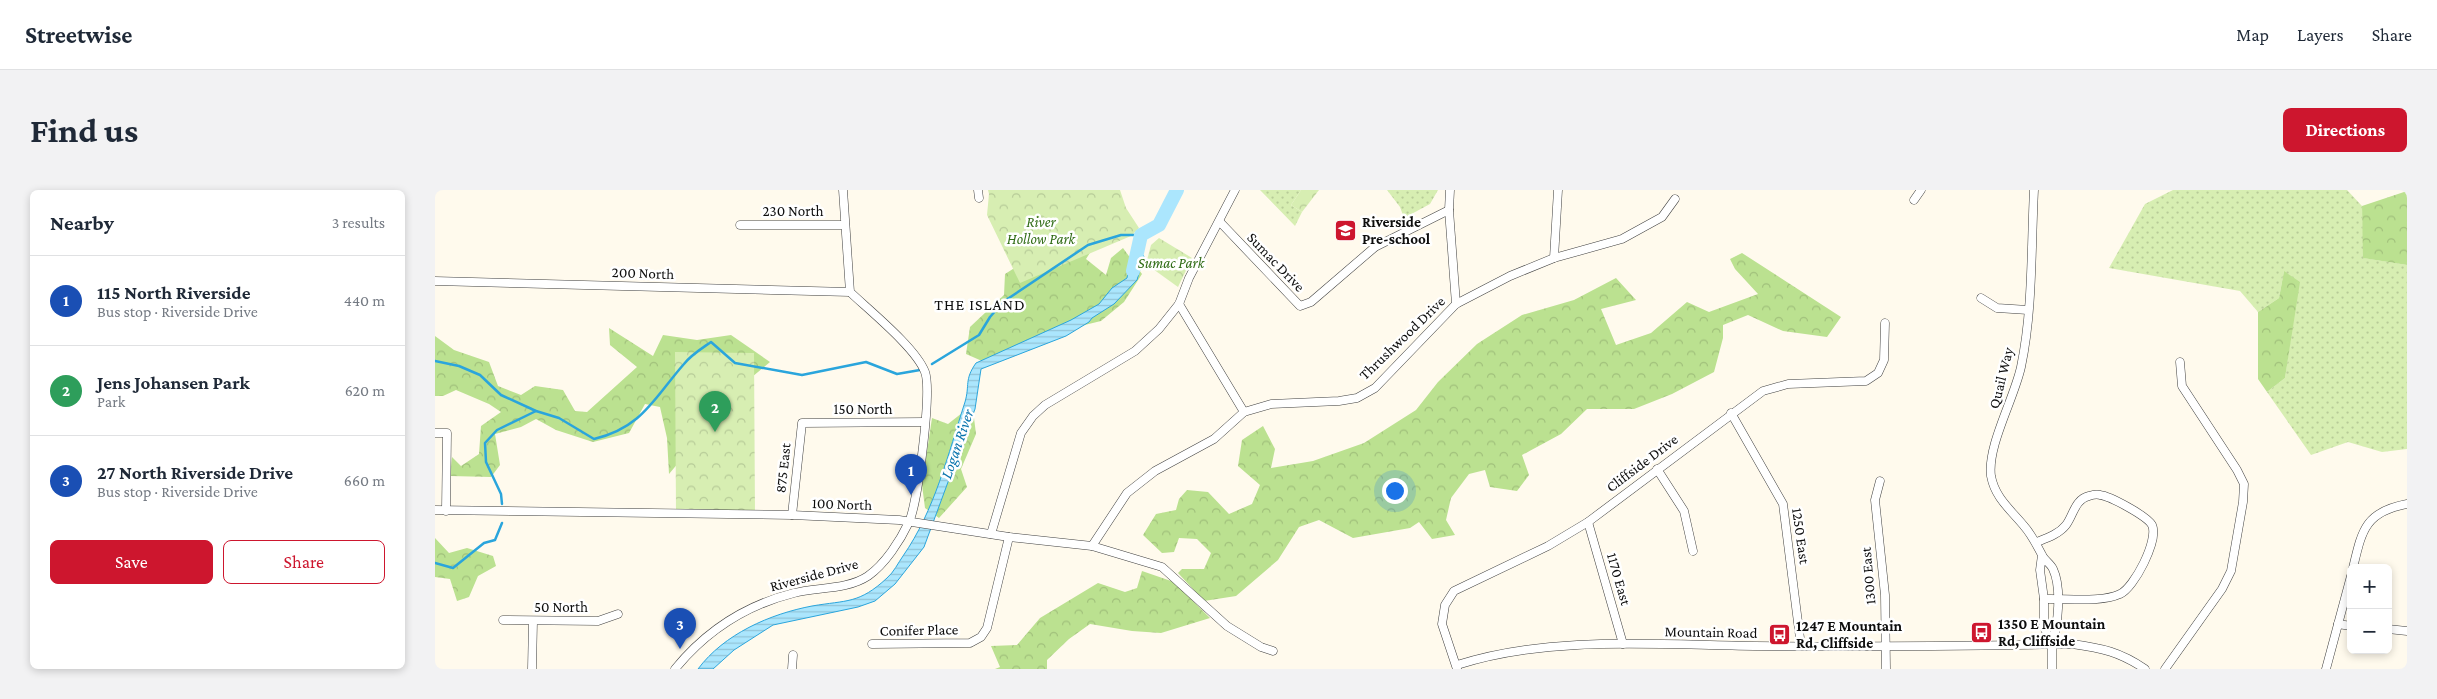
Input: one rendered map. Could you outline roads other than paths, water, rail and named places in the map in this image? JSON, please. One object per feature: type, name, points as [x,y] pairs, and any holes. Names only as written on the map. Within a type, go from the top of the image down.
[{"type":"street","points":[[843,190],[850,292]]},
{"type":"street","points":[[991,534],[1021,433],[1033,416],[1045,405],[1135,351],[1159,329],[1179,304],[1189,278],[1220,222],[1235,190]]},
{"type":"street","points":[[1450,190],[1449,210],[1456,304]]},
{"type":"street","points":[[1554,258],[1558,190]]},
{"type":"street","points":[[1914,200],[1921,190]]},
{"type":"street","name":"Quail Way","points":[[2034,190],[2028,310],[2021,367],[1991,457],[1991,477],[1998,498],[2037,542],[2042,556],[2053,569],[2057,583],[2057,627],[2052,644]]},
{"type":"street","name":"Thrushwood Drive","points":[[1092,546],[1127,493],[1155,471],[1213,439],[1244,412],[1271,404],[1339,402],[1357,398],[1375,388],[1456,304],[1511,276],[1554,258],[1622,239],[1661,217],[1675,199]]},
{"type":"street","name":"Sumac Drive","points":[[1220,222],[1300,306],[1311,302],[1375,247],[1449,210]]},
{"type":"street","name":"230 North","points":[[740,225],[845,225]]},
{"type":"street","name":"200 North","points":[[435,281],[850,292]]},
{"type":"street","name":"Riverside Drive","points":[[675,669],[709,633],[755,606],[795,593],[828,588],[867,576],[887,557],[909,520],[923,451],[926,373],[917,358],[850,292]]},
{"type":"street","points":[[1981,298],[1997,308],[2028,310]]},
{"type":"street","points":[[1179,304],[1244,412]]},
{"type":"street","name":"Cliffside Drive","points":[[1457,667],[1442,624],[1445,605],[1454,591],[1548,546],[1587,522],[1763,391],[1788,384],[1866,380],[1878,373],[1884,360],[1885,323]]},
{"type":"street","points":[[2165,669],[2222,589],[2231,571],[2244,484],[2237,470],[2182,386],[2180,362]]},
{"type":"street","name":"1250 East","points":[[1731,413],[1783,504],[1801,646]]},
{"type":"street","name":"150 North","points":[[802,423],[925,422]]},
{"type":"street","name":"875 East","points":[[792,515],[802,423]]},
{"type":"street","points":[[435,433],[447,433],[446,511]]},
{"type":"street","points":[[1657,469],[1684,511],[1693,551]]},
{"type":"street","name":"1300 East","points":[[1880,481],[1875,500],[1885,595],[1886,669]]},
{"type":"street","points":[[2037,542],[2054,535],[2066,525],[2077,505],[2086,496],[2101,494],[2143,515],[2152,526],[2153,540],[2133,583],[2121,594],[2107,598],[2044,599]]},
{"type":"street","points":[[2354,564],[2361,536],[2371,520],[2387,508],[2407,504]]},
{"type":"street","name":"100 North","points":[[435,510],[792,515],[909,520],[1009,537],[1092,546],[1162,566],[1227,626],[1261,647],[1273,651]]},
{"type":"street","name":"1170 East","points":[[1587,522],[1623,644]]},
{"type":"street","name":"Conifer Place","points":[[872,644],[970,643],[981,638],[987,628],[1009,537]]},
{"type":"street","name":"Quail Way","points":[[2042,556],[2040,570],[2044,599],[2044,627],[2052,644]]},
{"type":"street","points":[[2326,669],[2347,591]]},
{"type":"street","name":"50 North","points":[[503,620],[598,621],[618,614]]},
{"type":"street","points":[[532,669],[533,621]]},
{"type":"street","points":[[2338,624],[2347,625]]},
{"type":"street","points":[[2392,630],[2407,632]]},
{"type":"street","name":"Mountain Road","points":[[1457,667],[1526,649],[1623,644],[1801,646],[2072,644],[2107,649],[2126,656],[2145,669]]},
{"type":"street","points":[[2052,644],[2052,669]]},
{"type":"street","points":[[792,669],[793,655]]},
{"type":"water","points":[[1132,249],[1144,256],[1137,280],[1114,304],[1066,336],[981,369],[975,409],[924,547],[895,584],[875,601],[858,607],[773,625],[734,650],[713,669],[698,669],[721,646],[749,627],[780,614],[860,597],[889,576],[914,538],[932,501],[965,402],[970,374],[976,363],[1071,320],[1099,304],[1112,288],[1127,278]]},
{"type":"waterway","name":"Logan River","points":[[1133,271],[1141,235],[1159,225],[1177,190]]},
{"type":"waterway","points":[[932,364],[979,335],[990,317],[1003,302],[1088,245],[1121,235],[1141,235]]},
{"type":"waterway","points":[[435,361],[459,366],[480,375],[501,395],[536,411],[559,418],[594,439],[610,434],[636,419],[655,400],[687,361],[711,342],[735,363],[802,375],[866,362],[897,374],[920,370]]},
{"type":"waterway","points":[[502,504],[501,494],[486,462],[485,443],[497,430],[536,411]]},
{"type":"waterway","points":[[435,563],[453,568],[484,543],[495,540],[502,523]]},
{"type":"place","name":"Riverside Pre-school","points":[[1346,231]]},
{"type":"place","name":"Jens Johansen Park","points":[[715,432]]},
{"type":"place","name":"115 North Riverside","points":[[911,495]]},
{"type":"place","name":"1350 E Mountain Rd, Cliffside","points":[[1982,633]]},
{"type":"place","name":"1247 E Mountain Rd, Cliffside","points":[[1780,635]]},
{"type":"place","name":"27 North Riverside Drive","points":[[680,649]]},
{"type":"district","name":"THE ISLAND","points":[[980,304]]},
{"type":"park label","name":"River Hollow Park","points":[[1041,230]]},
{"type":"park label","name":"Sumac Park","points":[[1171,263]]}]
